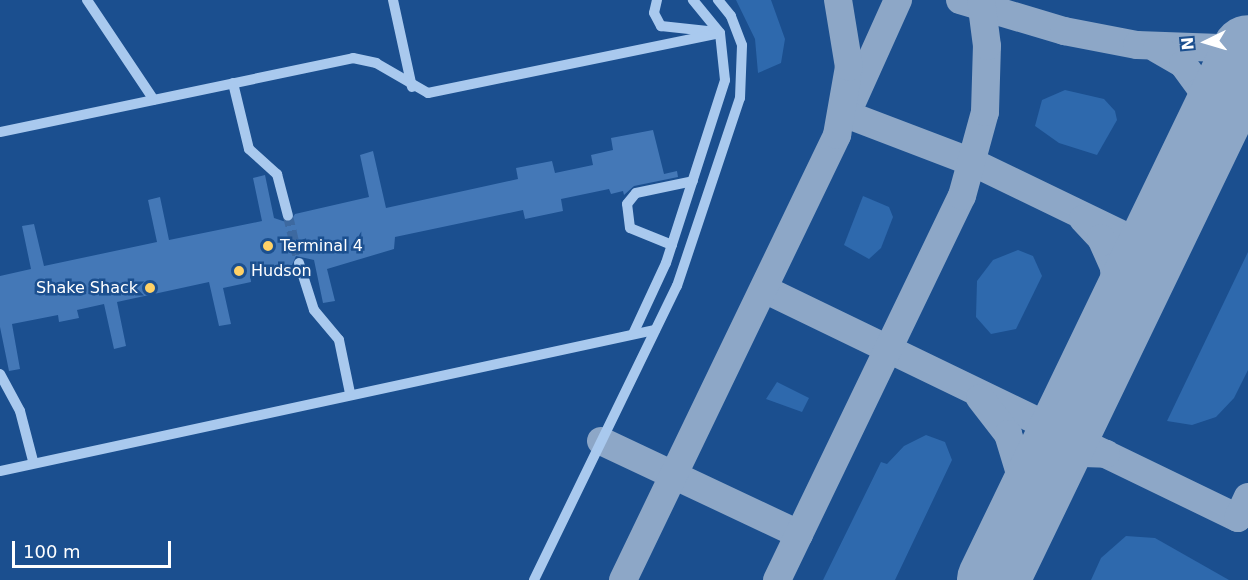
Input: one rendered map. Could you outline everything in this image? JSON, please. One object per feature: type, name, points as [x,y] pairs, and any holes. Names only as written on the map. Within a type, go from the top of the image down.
[{"type":"lane","points":[[87,0],[154,100]]},
{"type":"lane","points":[[393,0],[412,87]]},
{"type":"lane","points":[[657,0],[654,13],[661,26],[675,30],[701,28],[720,33]]},
{"type":"lane","points":[[633,334],[672,245],[725,80],[720,33],[693,0]]},
{"type":"lane","points":[[534,580],[682,272],[744,82],[740,35],[718,0]]},
{"type":"lane","points":[[0,132],[358,57],[412,87],[438,92],[720,33]]},
{"type":"lane","points":[[233,83],[249,149],[278,174],[288,216]]},
{"type":"lane","points":[[672,245],[632,230],[625,219],[627,204],[636,193],[693,181]]},
{"type":"lane","points":[[299,263],[314,310],[339,340],[350,393]]},
{"type":"lane","points":[[0,471],[33,461],[655,330]]},
{"type":"lane","points":[[0,374],[20,411],[33,461]]},
{"type":"shaded area","points":[[736,0],[771,0],[785,39],[781,63],[758,73],[755,39]]},
{"type":"shaded area","points":[[1065,90],[1104,99],[1115,111],[1117,120],[1097,155],[1059,143],[1035,126],[1042,100]]},
{"type":"shaded area","points":[[863,196],[889,207],[893,217],[881,248],[869,259],[844,245]]},
{"type":"shaded area","points":[[1018,250],[1033,256],[1042,276],[1016,329],[991,334],[976,317],[977,281],[993,260]]},
{"type":"shaded area","points":[[1248,252],[1248,370],[1234,398],[1216,417],[1192,425],[1167,421]]},
{"type":"shaded area","points":[[777,382],[809,398],[802,412],[766,399]]},
{"type":"shaded area","points":[[926,435],[945,442],[952,460],[895,580],[823,580],[881,462],[887,464],[904,446]]},
{"type":"shaded area","points":[[1126,536],[1155,538],[1229,580],[1091,580],[1101,558]]},
{"type":"building","name":"Terminal 4","points":[[653,130],[664,174],[677,171],[678,177],[634,186],[624,195],[623,191],[611,194],[609,189],[561,199],[563,211],[525,219],[523,210],[395,237],[394,249],[327,269],[335,301],[323,303],[314,260],[296,256],[292,265],[250,273],[251,282],[223,288],[231,324],[219,326],[209,282],[117,302],[126,346],[114,349],[104,304],[77,310],[79,318],[59,322],[58,315],[12,324],[20,369],[9,371],[0,327],[0,276],[31,269],[22,226],[34,224],[44,266],[157,242],[148,200],[160,197],[169,240],[262,221],[253,178],[265,175],[274,218],[289,223],[295,214],[369,197],[360,155],[373,151],[386,208],[518,179],[516,168],[552,161],[555,173],[593,165],[591,155],[613,150],[611,138]]},
{"type":"taxiway","points":[[623,580],[837,135],[849,67],[838,0]]},
{"type":"taxiway","points":[[853,100],[898,0]]},
{"type":"taxiway","points":[[960,0],[1064,31],[1137,45],[1248,49]]},
{"type":"taxiway","points":[[777,580],[962,196],[985,112],[987,46],[981,0]]},
{"type":"taxiway","points":[[1157,49],[1183,64],[1202,90],[1206,117],[1192,166]]},
{"type":"taxiway","points":[[843,113],[974,163],[1152,249]]},
{"type":"taxiway","points":[[1083,219],[1101,238],[1114,267],[1117,323]]},
{"type":"taxiway","points":[[764,289],[1238,518],[1248,497]]},
{"type":"taxiway","points":[[980,398],[1008,434],[1019,471],[1020,507],[997,572]]},
{"type":"taxiway","points":[[601,441],[799,534]]},
{"type":"taxiway","points":[[1031,500],[1059,462],[1083,453],[1106,454]]},
{"type":"runway","points":[[993,580],[1248,51]]},
{"type":"tunnel","points":[[288,216],[299,263]]},
{"type":"place","name":"Terminal 4","points":[[268,246]]},
{"type":"place","name":"Hudson","points":[[239,271]]},
{"type":"place","name":"Shake Shack","points":[[150,288]]}]
